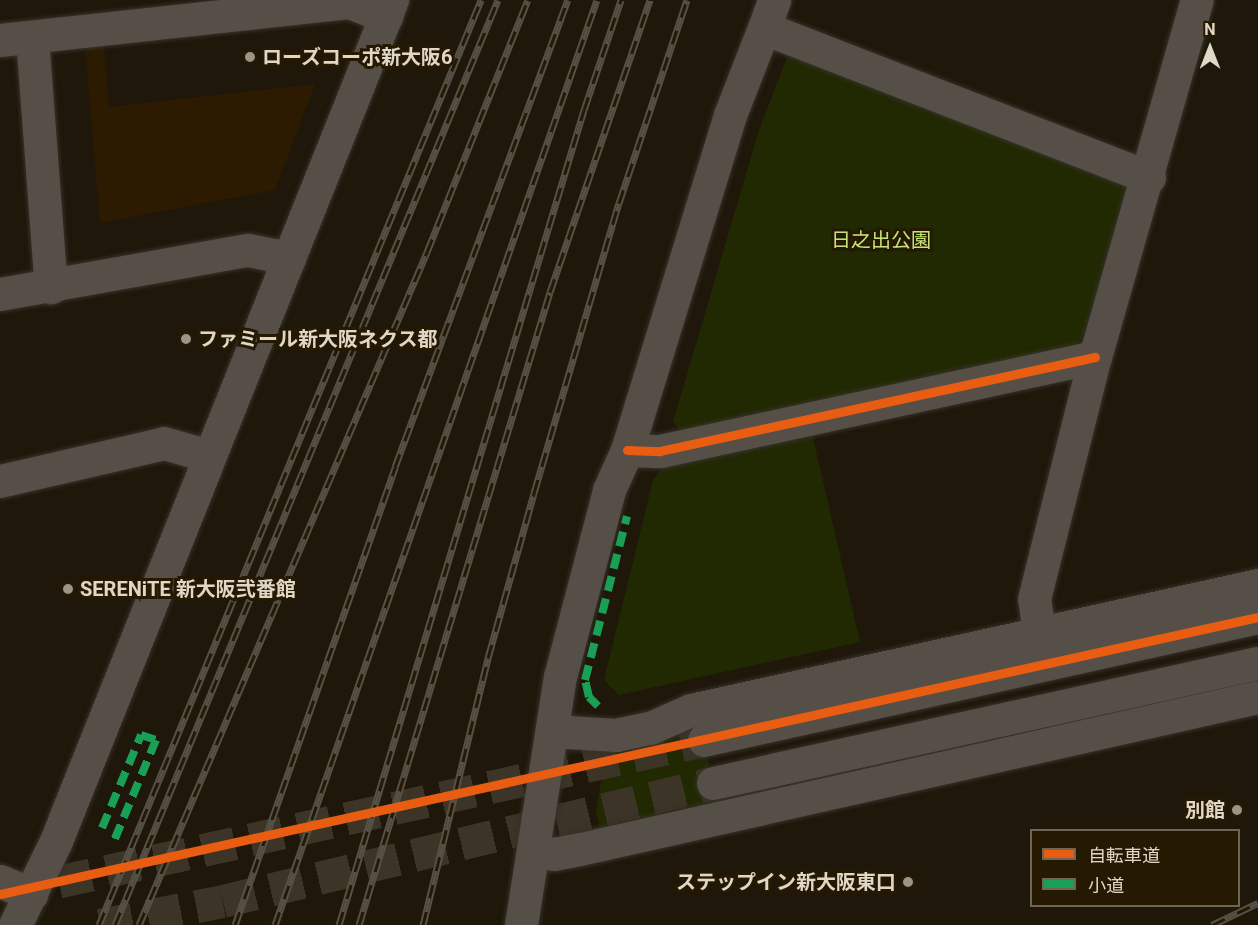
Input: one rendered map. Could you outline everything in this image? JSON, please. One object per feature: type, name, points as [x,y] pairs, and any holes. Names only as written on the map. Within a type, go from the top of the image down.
[{"type":"street","points":[[1039,633],[1034,599],[1095,357],[1149,177],[1197,0]]},
{"type":"street","points":[[0,39],[349,2],[389,8],[56,841],[15,925]]},
{"type":"street","points":[[521,925],[560,677],[609,490],[627,450],[730,115],[769,14],[1149,177]]},
{"type":"street","points":[[32,37],[51,287]]},
{"type":"street","points":[[0,294],[51,287],[248,250],[289,258]]},
{"type":"street","points":[[627,450],[660,452],[1095,357]]},
{"type":"street","points":[[0,481],[164,443],[209,456]]},
{"type":"street","points":[[552,731],[615,735],[650,728],[691,710],[1258,585]]},
{"type":"street","points":[[704,740],[1258,617]]},
{"type":"street","points":[[713,783],[1258,663]]},
{"type":"street","points":[[533,851],[554,854],[580,849],[1258,697]]},
{"type":"street","points":[[0,881],[31,894]]},
{"type":"shaded area","points":[[104,45],[109,107],[315,84],[275,190],[100,223],[85,47]]},
{"type":"green space","name":"日之出公園","points":[[798,50],[1121,177],[1128,189],[1087,333],[1070,350],[685,434],[673,422],[758,133],[787,57]]},
{"type":"green space","points":[[812,433],[860,642],[619,695],[604,680],[653,480],[667,462]]},
{"type":"green space","points":[[699,719],[718,804],[600,830],[596,810],[606,753],[655,742]]},
{"type":"tunnel","points":[[11,892],[704,740]]},
{"type":"tunnel","points":[[100,925],[223,901],[713,783]]},
{"type":"railway","points":[[99,925],[481,0]]},
{"type":"railway","points":[[115,925],[498,0]]},
{"type":"railway","points":[[139,925],[427,252],[528,0]]},
{"type":"railway","points":[[235,925],[395,467],[568,0]]},
{"type":"railway","points":[[275,925],[597,0]]},
{"type":"railway","points":[[339,925],[584,110],[621,0]]},
{"type":"railway","points":[[359,925],[550,292],[650,0]]},
{"type":"railway","points":[[423,925],[488,658],[534,493],[619,203],[687,0]]},
{"type":"railway","points":[[1212,925],[1258,903]]},
{"type":"marked path","points":[[598,706],[589,697],[585,680],[627,516]]},
{"type":"marked path","points":[[102,828],[141,735],[156,740],[114,841]]},
{"type":"cycle path","points":[[627,450],[660,451],[1095,357]]},
{"type":"cycle path","points":[[0,894],[1258,617]]},
{"type":"place","name":"ローズコーポ新大阪6","points":[[250,57]]},
{"type":"place","name":"ファミール新大阪ネクス都","points":[[186,339]]},
{"type":"place","name":"SERENiTE 新大阪弐番館","points":[[68,589]]},
{"type":"place","name":"別館","points":[[1237,810]]},
{"type":"place","name":"ステップイン新大阪東口","points":[[908,882]]}]
